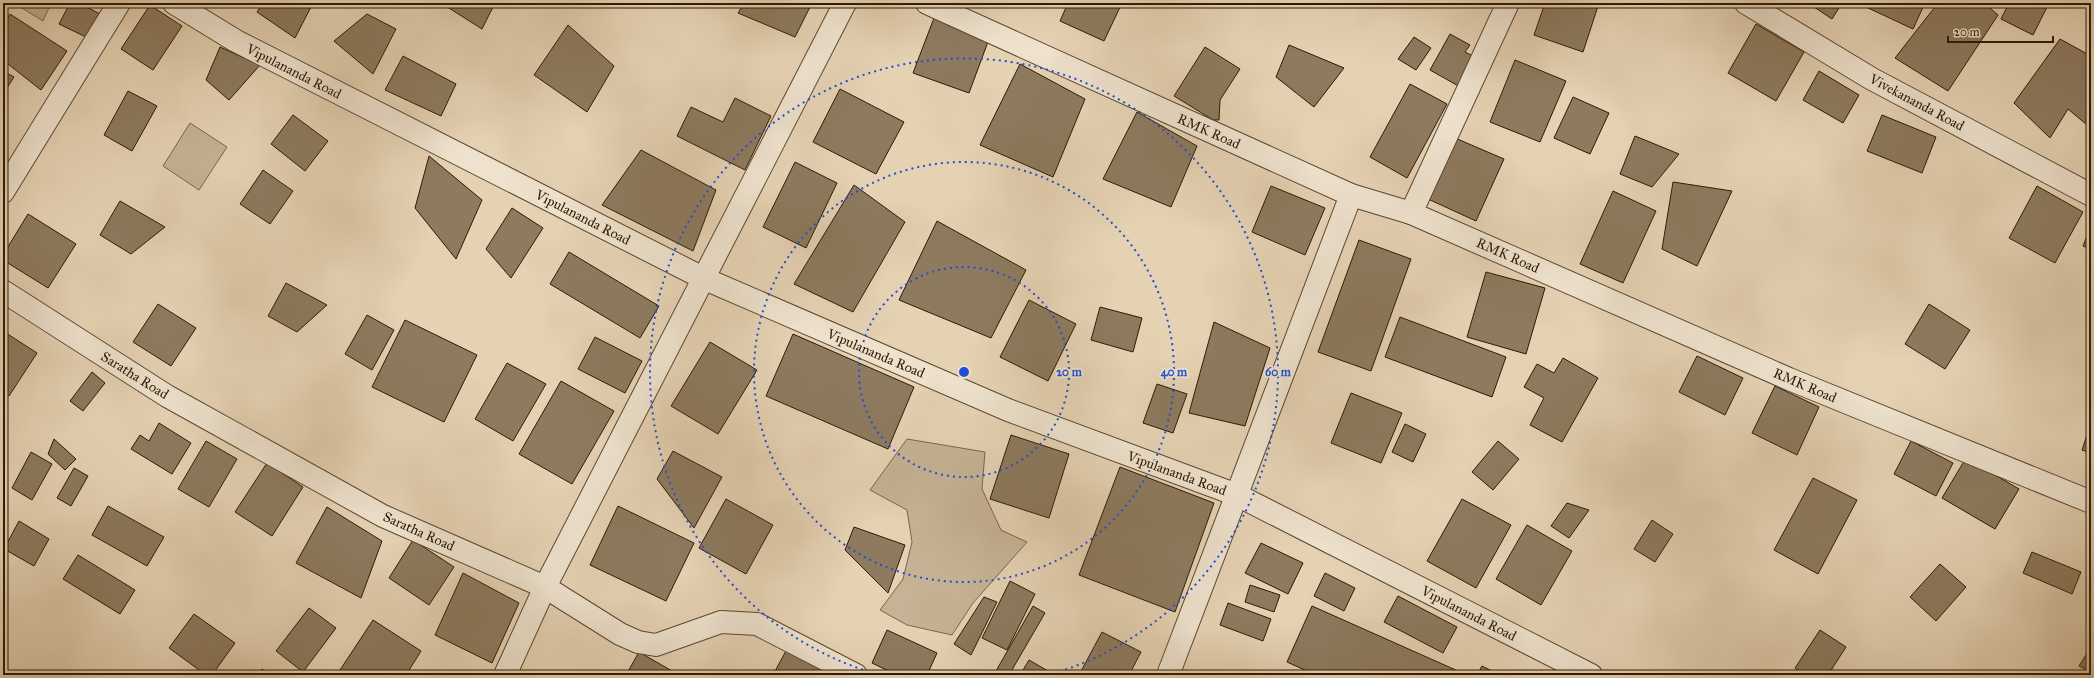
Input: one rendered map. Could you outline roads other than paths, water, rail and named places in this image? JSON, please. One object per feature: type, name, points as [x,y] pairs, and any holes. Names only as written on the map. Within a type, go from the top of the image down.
[{"type":"street","points":[[3,192],[120,3]]},
{"type":"street","name":"Vipulananda Road","points":[[174,3],[236,41],[704,279],[1008,410],[1236,495],[1591,675]]},
{"type":"street","points":[[505,675],[545,587],[845,3]]},
{"type":"street","name":"RMK Road","points":[[927,3],[1352,195],[1412,213],[1789,379],[2091,502]]},
{"type":"street","points":[[1412,213],[1508,3]]},
{"type":"street","name":"Vivekananda Road","points":[[1746,3],[1872,79],[2091,195]]},
{"type":"street","points":[[1168,675],[1352,195]]},
{"type":"street","name":"Saratha Road","points":[[3,291],[167,396],[383,516],[545,587],[620,634],[638,642],[656,645],[720,622],[757,624],[856,675]]}]
